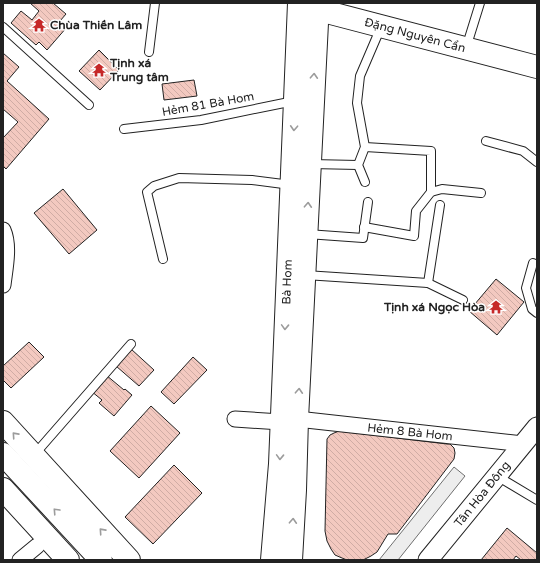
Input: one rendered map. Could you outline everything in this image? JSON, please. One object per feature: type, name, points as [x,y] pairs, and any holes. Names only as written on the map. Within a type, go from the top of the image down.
[{"type":"main road","name":"Đặng Nguyên Cẩn","points":[[305,5],[537,67]]},
{"type":"main road","name":"Bà Hom","points":[[291,560],[295,490],[289,421],[291,186],[295,100],[305,5]]},
{"type":"main road","name":"Bà Hom","points":[[272,560],[280,464],[289,421],[304,275],[310,164],[305,5]]},
{"type":"main road","points":[[3,422],[129,560]]},
{"type":"main road","points":[[3,454],[101,560]]},
{"type":"main road","points":[[3,489],[68,560]]},
{"type":"main road","points":[[3,510],[44,553]]},
{"type":"street","points":[[3,230],[5,234],[7,257],[3,285]]},
{"type":"street","name":"Hẻm 8 Bà Hom","points":[[235,419],[289,421],[522,444]]},
{"type":"street","name":"Tân Hòa Đông","points":[[428,560],[537,427]]},
{"type":"street","points":[[20,560],[44,553]]},
{"type":"lane","points":[[149,52],[155,3]]},
{"type":"lane","points":[[466,48],[480,3]]},
{"type":"lane","points":[[366,182],[358,165],[365,147],[357,103],[360,76],[381,26]]},
{"type":"lane","points":[[3,27],[89,105]]},
{"type":"lane","name":"Hẻm 81 Bà Hom","points":[[124,129],[201,120],[295,100]]},
{"type":"lane","points":[[486,141],[523,150],[537,162]]},
{"type":"lane","points":[[365,147],[431,151],[431,192]]},
{"type":"lane","points":[[310,164],[358,165]]},
{"type":"lane","points":[[163,259],[148,192],[154,186],[179,178],[252,180],[291,186]]},
{"type":"lane","points":[[364,227],[414,236],[416,210],[431,192],[442,189],[481,193]]},
{"type":"lane","points":[[306,234],[363,238],[368,202]]},
{"type":"lane","points":[[428,283],[440,205]]},
{"type":"lane","points":[[533,263],[526,288],[532,310],[537,313]]},
{"type":"lane","points":[[304,275],[428,283],[463,300]]},
{"type":"lane","points":[[33,455],[130,344]]},
{"type":"lane","points":[[497,476],[537,500]]},
{"type":"shaded area","points":[[454,467],[465,476],[398,560],[379,560]]},
{"type":"building","name":"Chùa Thiền Lâm","points":[[30,3],[53,3],[66,14],[60,21],[67,27],[47,50],[39,42],[36,45],[11,23],[21,11],[32,20],[39,11]]},
{"type":"building","name":"Tịnh xá Trung tâm","points":[[99,50],[119,70],[100,90],[79,71]]},
{"type":"building","points":[[3,53],[19,67],[7,81],[49,119],[6,169],[3,166],[3,138],[18,122],[3,109]]},
{"type":"building","points":[[194,80],[197,96],[164,100],[162,84]]},
{"type":"building","points":[[63,189],[97,230],[69,254],[34,213]]},
{"type":"building","name":"Tịnh xá Ngọc Hòa","points":[[496,279],[524,302],[497,335],[469,311]]},
{"type":"building","points":[[29,342],[44,357],[11,388],[3,380],[3,366]]},
{"type":"building","points":[[131,349],[154,370],[139,386],[116,366]]},
{"type":"building","points":[[193,357],[207,370],[174,404],[161,392]]},
{"type":"building","points":[[106,375],[132,395],[114,416],[99,403],[102,400],[91,391]]},
{"type":"building","points":[[151,406],[180,433],[139,478],[110,451]]},
{"type":"building","points":[[339,431],[450,444],[454,448],[455,453],[454,459],[397,534],[388,534],[377,552],[363,560],[347,560],[335,555],[327,541],[325,531],[327,439],[330,435]]},
{"type":"building","points":[[174,465],[202,493],[153,544],[125,517]]},
{"type":"building","points":[[507,528],[537,553],[537,560],[521,560],[516,556],[513,560],[481,560]]},
{"type":"place","name":"Chùa Thiền Lâm","points":[[39,25]]},
{"type":"place","name":"Tịnh xá Trung tâm","points":[[99,70]]},
{"type":"place","name":"Tịnh xá Ngọc Hòa","points":[[496,307]]}]
